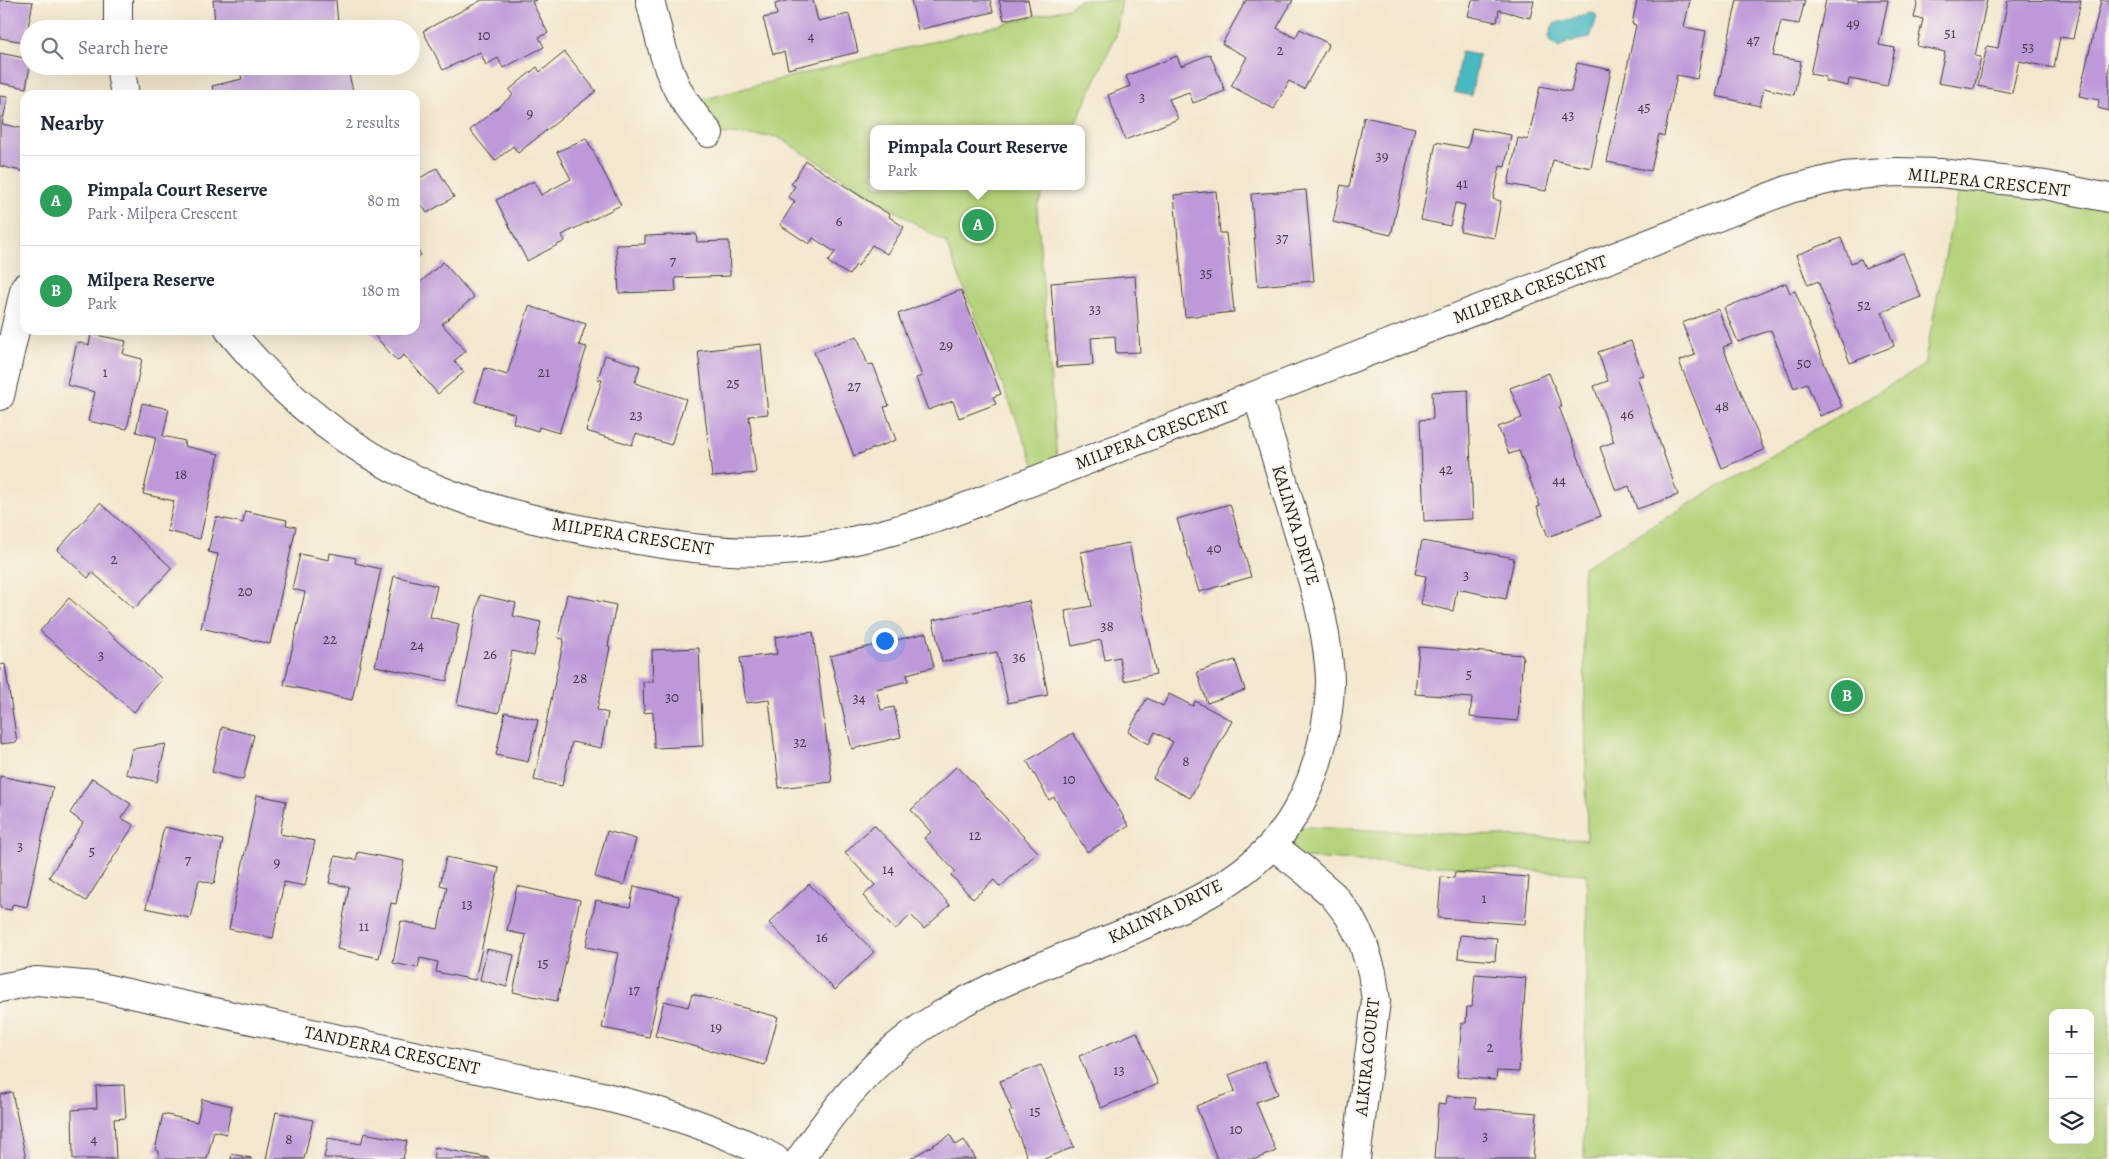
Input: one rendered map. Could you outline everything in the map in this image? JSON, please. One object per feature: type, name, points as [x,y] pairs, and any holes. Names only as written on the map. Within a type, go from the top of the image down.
[{"type":"street","points":[[118,0],[118,20]]},
{"type":"street","points":[[650,0],[663,48],[679,92],[691,112],[709,133]]},
{"type":"street","points":[[122,75],[124,90]]},
{"type":"street","name":"MILPERA CRESCENT","points":[[233,335],[268,375],[300,405],[329,427],[396,470],[443,491],[528,517],[583,530],[650,542],[732,551],[796,550],[845,543],[894,532],[940,517],[1790,189],[1844,176],[1896,172],[1940,173],[2045,185],[2109,198]]},
{"type":"street","points":[[0,396],[20,309]]},
{"type":"street","name":"KALINYA DRIVE","points":[[800,1159],[830,1118],[868,1072],[933,1020],[977,994],[1190,904],[1246,870],[1272,845],[1293,817],[1306,793],[1318,762],[1330,702],[1330,667],[1318,597],[1257,395]]},
{"type":"street","name":"ALKIRA COURT","points":[[1272,845],[1333,895],[1349,916],[1363,943],[1372,972],[1376,1001],[1356,1159]]},
{"type":"street","name":"TANDERRA CRESCENT","points":[[0,988],[36,981],[95,986],[606,1097],[681,1117],[754,1147],[775,1159]]},
{"type":"green space","points":[[1079,0],[1122,0],[1116,35],[1075,125],[870,125],[870,190],[1044,190],[1037,207],[1058,472],[1040,479],[946,243],[778,137],[709,133],[687,104],[1068,8]]},
{"type":"green space","points":[[1961,175],[2109,198],[2109,1159],[1584,1159],[1587,874],[1287,857],[1286,826],[1587,840],[1583,567],[1924,365]]},
{"type":"water","points":[[1590,13],[1595,14],[1597,17],[1590,38],[1568,42],[1559,48],[1550,41],[1549,36],[1553,24]]},
{"type":"water","points":[[1461,52],[1479,55],[1471,96],[1454,92]]},
{"type":"building","points":[[0,0],[33,2],[29,20],[20,20],[20,41],[0,38]]},
{"type":"building","points":[[213,0],[336,0],[338,20],[215,20]]},
{"type":"building","points":[[482,0],[536,0],[532,2],[548,33],[539,37],[544,47],[503,68],[498,58],[486,65],[480,52],[443,70],[423,31]]},
{"type":"building","points":[[790,0],[813,0],[818,21],[849,14],[858,52],[788,69],[784,52],[773,54],[763,18],[777,15],[775,4]]},
{"type":"building","points":[[911,0],[990,0],[993,12],[918,30]]},
{"type":"building","points":[[999,0],[1028,0],[1031,14],[1004,20]]},
{"type":"building","points":[[1246,0],[1293,0],[1277,28],[1295,38],[1300,29],[1329,44],[1304,89],[1289,81],[1274,109],[1231,86],[1247,57],[1222,44]]},
{"type":"building","points":[[1472,0],[1534,0],[1530,18],[1499,10],[1497,22],[1468,16]]},
{"type":"building","points":[[1637,0],[1690,0],[1684,27],[1706,31],[1697,79],[1677,75],[1664,136],[1659,134],[1651,171],[1607,162],[1636,25],[1632,24]]},
{"type":"building","points":[[1737,0],[1805,0],[1799,24],[1781,21],[1773,56],[1801,61],[1794,95],[1764,88],[1760,106],[1716,96]]},
{"type":"building","points":[[1826,0],[1888,0],[1879,45],[1895,48],[1887,86],[1849,79],[1848,86],[1825,81],[1826,77],[1810,74]]},
{"type":"building","points":[[1918,0],[1987,0],[1975,56],[1981,57],[1974,89],[1938,83],[1945,52],[1917,46],[1923,19],[1914,18]]},
{"type":"building","points":[[2008,0],[2081,1],[2073,39],[2060,37],[2054,68],[2019,61],[2012,93],[1978,86],[1987,46],[1998,48]]},
{"type":"building","points":[[2101,0],[2109,0],[2109,111],[2098,108],[2099,100],[2079,96]]},
{"type":"building","points":[[565,52],[596,91],[518,153],[513,146],[495,161],[470,130],[513,95],[509,90],[537,67],[540,72]]},
{"type":"building","points":[[0,53],[20,57],[20,75],[28,75],[26,88],[0,83]]},
{"type":"building","points":[[1210,54],[1225,91],[1193,103],[1189,92],[1169,99],[1178,119],[1125,140],[1108,95],[1130,86],[1126,76],[1177,56],[1181,66]]},
{"type":"building","points":[[1577,63],[1611,70],[1591,168],[1553,160],[1546,191],[1508,184],[1518,138],[1528,140],[1540,86],[1571,92]]},
{"type":"building","points":[[241,75],[349,75],[353,90],[213,90],[212,86],[242,79]]},
{"type":"building","points":[[0,96],[8,97],[2,124],[20,128],[20,171],[0,166]]},
{"type":"building","points":[[1364,117],[1415,128],[1391,235],[1333,222],[1341,185],[1349,187]]},
{"type":"building","points":[[1472,128],[1511,135],[1505,167],[1500,166],[1493,199],[1501,201],[1494,238],[1460,231],[1465,205],[1455,203],[1450,226],[1421,220],[1436,142],[1468,148]]},
{"type":"building","points":[[586,138],[621,205],[562,235],[565,241],[527,261],[496,200],[534,181],[541,195],[571,179],[557,152]]},
{"type":"building","points":[[806,161],[890,215],[889,217],[904,227],[887,254],[872,245],[858,266],[856,265],[849,275],[828,262],[835,252],[813,238],[809,244],[780,225],[795,201],[788,197],[795,186],[791,184]]},
{"type":"building","points":[[437,168],[454,197],[427,213],[420,202],[420,178]]},
{"type":"building","points":[[1306,190],[1314,281],[1258,286],[1251,194]]},
{"type":"building","points":[[1216,191],[1220,233],[1226,233],[1234,312],[1185,317],[1174,195]]},
{"type":"building","points":[[696,234],[697,242],[729,241],[730,276],[675,278],[676,291],[619,293],[616,245],[645,244],[645,236]]},
{"type":"building","points":[[1841,238],[1851,263],[1861,259],[1865,268],[1903,253],[1921,297],[1882,312],[1894,346],[1850,363],[1818,281],[1808,285],[1796,255]]},
{"type":"building","points":[[443,262],[474,297],[442,324],[466,351],[454,361],[464,372],[438,394],[404,355],[397,361],[374,335],[420,335],[420,283]]},
{"type":"building","points":[[1135,276],[1140,352],[1116,353],[1115,336],[1091,338],[1093,365],[1057,367],[1051,283]]},
{"type":"building","points":[[1786,283],[1790,293],[1795,291],[1842,407],[1820,416],[1807,383],[1794,388],[1771,330],[1738,342],[1724,308]]},
{"type":"building","points":[[961,290],[1001,394],[993,397],[996,404],[959,418],[953,401],[928,410],[916,378],[922,376],[898,314]]},
{"type":"building","points":[[529,306],[586,324],[579,345],[587,347],[559,433],[539,427],[538,431],[513,423],[515,414],[475,402],[485,368],[507,375]]},
{"type":"building","points":[[1718,309],[1732,344],[1723,347],[1764,450],[1722,468],[1679,361],[1695,355],[1682,323]]},
{"type":"building","points":[[91,335],[126,341],[123,354],[142,359],[127,429],[88,421],[95,392],[67,385],[77,342],[89,345]]},
{"type":"building","points":[[857,336],[868,365],[873,364],[889,406],[884,407],[896,440],[854,456],[814,352]]},
{"type":"building","points":[[1631,341],[1643,375],[1637,377],[1678,495],[1637,509],[1629,486],[1616,491],[1600,447],[1614,442],[1594,386],[1608,381],[1598,352]]},
{"type":"building","points":[[761,344],[768,414],[749,416],[756,473],[712,477],[698,351]]},
{"type":"building","points":[[605,355],[640,366],[635,383],[686,399],[671,445],[636,434],[632,445],[586,431],[602,380],[598,379]]},
{"type":"building","points":[[1549,373],[1562,407],[1559,407],[1601,516],[1548,537],[1537,507],[1540,506],[1519,451],[1509,454],[1498,427],[1522,418],[1510,388]]},
{"type":"building","points":[[1468,390],[1473,519],[1424,521],[1420,420],[1433,419],[1432,392]]},
{"type":"building","points":[[142,403],[169,409],[163,436],[185,441],[184,446],[219,454],[200,539],[167,531],[174,501],[143,494],[156,437],[136,432]]},
{"type":"building","points":[[100,503],[172,568],[134,609],[92,572],[88,578],[57,550]]},
{"type":"building","points":[[1230,504],[1251,577],[1199,592],[1177,519]]},
{"type":"building","points":[[245,511],[287,520],[286,525],[296,527],[270,644],[201,628],[218,554],[208,552],[216,517],[243,523]]},
{"type":"building","points":[[1422,541],[1514,558],[1506,599],[1457,589],[1453,611],[1421,604],[1426,576],[1415,574]]},
{"type":"building","points":[[1129,543],[1156,674],[1124,681],[1119,657],[1105,660],[1101,640],[1072,646],[1065,611],[1092,606],[1081,552]]},
{"type":"building","points":[[330,553],[356,558],[355,563],[381,569],[352,700],[284,685],[305,592],[292,589],[300,554],[329,560]]},
{"type":"building","points":[[394,576],[437,586],[430,617],[459,624],[447,681],[375,666]]},
{"type":"building","points":[[567,594],[616,605],[608,646],[610,647],[597,710],[608,713],[601,748],[572,742],[562,786],[534,780],[564,639],[558,638]]},
{"type":"building","points":[[480,595],[516,603],[513,616],[541,622],[534,656],[512,651],[499,713],[457,704]]},
{"type":"building","points":[[69,598],[162,679],[134,712],[40,631]]},
{"type":"building","points":[[1029,601],[1048,695],[1008,703],[997,652],[942,662],[933,620]]},
{"type":"building","points":[[813,632],[832,782],[779,788],[769,700],[746,703],[740,658],[777,654],[775,637]]},
{"type":"building","points":[[926,633],[934,667],[907,674],[908,681],[876,689],[881,710],[894,707],[901,737],[852,749],[830,656]]},
{"type":"building","points":[[1419,647],[1523,655],[1518,721],[1470,717],[1472,698],[1415,694]]},
{"type":"building","points":[[699,648],[703,746],[654,748],[653,712],[644,713],[643,682],[653,682],[652,650]]},
{"type":"building","points":[[1235,660],[1245,690],[1207,703],[1197,672]]},
{"type":"building","points":[[5,664],[17,742],[0,744],[0,665]]},
{"type":"building","points":[[1169,694],[1193,706],[1195,701],[1232,721],[1190,798],[1153,778],[1173,742],[1155,732],[1149,744],[1128,732],[1147,698],[1163,706]]},
{"type":"building","points":[[505,712],[538,720],[528,762],[496,755]]},
{"type":"building","points":[[222,727],[254,735],[243,780],[212,772]]},
{"type":"building","points":[[1073,733],[1129,826],[1087,852],[1054,797],[1049,800],[1027,761]]},
{"type":"building","points":[[166,744],[157,782],[126,774],[132,749]]},
{"type":"building","points":[[957,766],[1038,852],[1000,887],[994,880],[973,899],[951,875],[955,871],[924,838],[931,832],[911,810]]},
{"type":"building","points":[[0,776],[53,787],[27,907],[13,904],[11,910],[0,908]]},
{"type":"building","points":[[92,778],[131,804],[121,818],[134,825],[86,901],[49,877],[83,823],[70,813]]},
{"type":"building","points":[[257,795],[286,801],[280,834],[315,841],[305,886],[284,882],[273,938],[229,929]]},
{"type":"building","points":[[874,825],[950,905],[924,929],[911,915],[895,930],[863,896],[875,885],[845,853]]},
{"type":"building","points":[[164,827],[223,840],[214,884],[199,880],[190,918],[146,908]]},
{"type":"building","points":[[607,831],[636,839],[624,885],[595,877]]},
{"type":"building","points":[[358,852],[404,861],[396,904],[391,903],[379,958],[337,949],[349,887],[329,883],[335,856],[356,860]]},
{"type":"building","points":[[446,857],[499,868],[475,980],[436,972],[438,962],[420,958],[418,968],[393,963],[401,921],[438,929],[447,887],[440,885]]},
{"type":"building","points":[[1455,872],[1529,877],[1525,924],[1438,918],[1441,877],[1454,878]]},
{"type":"building","points":[[809,884],[874,952],[835,990],[769,923]]},
{"type":"building","points":[[517,886],[580,900],[557,1001],[513,992],[526,935],[507,931]]},
{"type":"building","points":[[634,886],[679,896],[649,1037],[602,1028],[618,953],[586,947],[596,900],[630,907]]},
{"type":"building","points":[[1460,935],[1497,938],[1495,961],[1458,958]]},
{"type":"building","points":[[487,949],[514,955],[507,987],[480,980]]},
{"type":"building","points":[[1475,974],[1526,978],[1519,1072],[1497,1071],[1496,1080],[1457,1077],[1462,1023],[1466,1023],[1467,1007],[1472,1007]]},
{"type":"building","points":[[692,994],[778,1017],[765,1065],[655,1036],[664,1001],[688,1007]]},
{"type":"building","points":[[1137,1032],[1158,1084],[1101,1108],[1079,1056]]},
{"type":"building","points":[[1264,1061],[1278,1094],[1256,1102],[1276,1151],[1256,1159],[1217,1159],[1196,1106],[1235,1091],[1229,1075]]},
{"type":"building","points":[[1041,1065],[1074,1147],[1044,1159],[1028,1159],[1009,1112],[1012,1111],[1000,1081]]},
{"type":"building","points":[[124,1085],[126,1118],[114,1119],[116,1159],[73,1159],[72,1110],[97,1108],[96,1086]]},
{"type":"building","points":[[12,1092],[26,1159],[0,1159],[0,1095]]},
{"type":"building","points":[[1447,1096],[1476,1098],[1475,1108],[1537,1113],[1533,1159],[1434,1159],[1438,1104],[1446,1105]]},
{"type":"building","points":[[202,1099],[232,1106],[226,1134],[214,1131],[207,1159],[158,1159],[159,1151],[155,1150],[163,1114],[197,1122]]},
{"type":"building","points":[[276,1112],[313,1120],[304,1159],[266,1159]]},
{"type":"building","points":[[364,1133],[407,1141],[403,1159],[324,1158],[328,1138],[361,1144]]},
{"type":"building","points":[[950,1135],[956,1145],[964,1140],[976,1159],[910,1159]]},
{"type":"building","points":[[435,1147],[489,1158],[489,1159],[433,1159]]},
{"type":"building","points":[[232,1154],[251,1158],[251,1159],[231,1159]]},
{"type":"place","name":"Pimpala Court Reserve","points":[[978,225]]},
{"type":"place","name":"Milpera Reserve","points":[[1847,696]]}]
